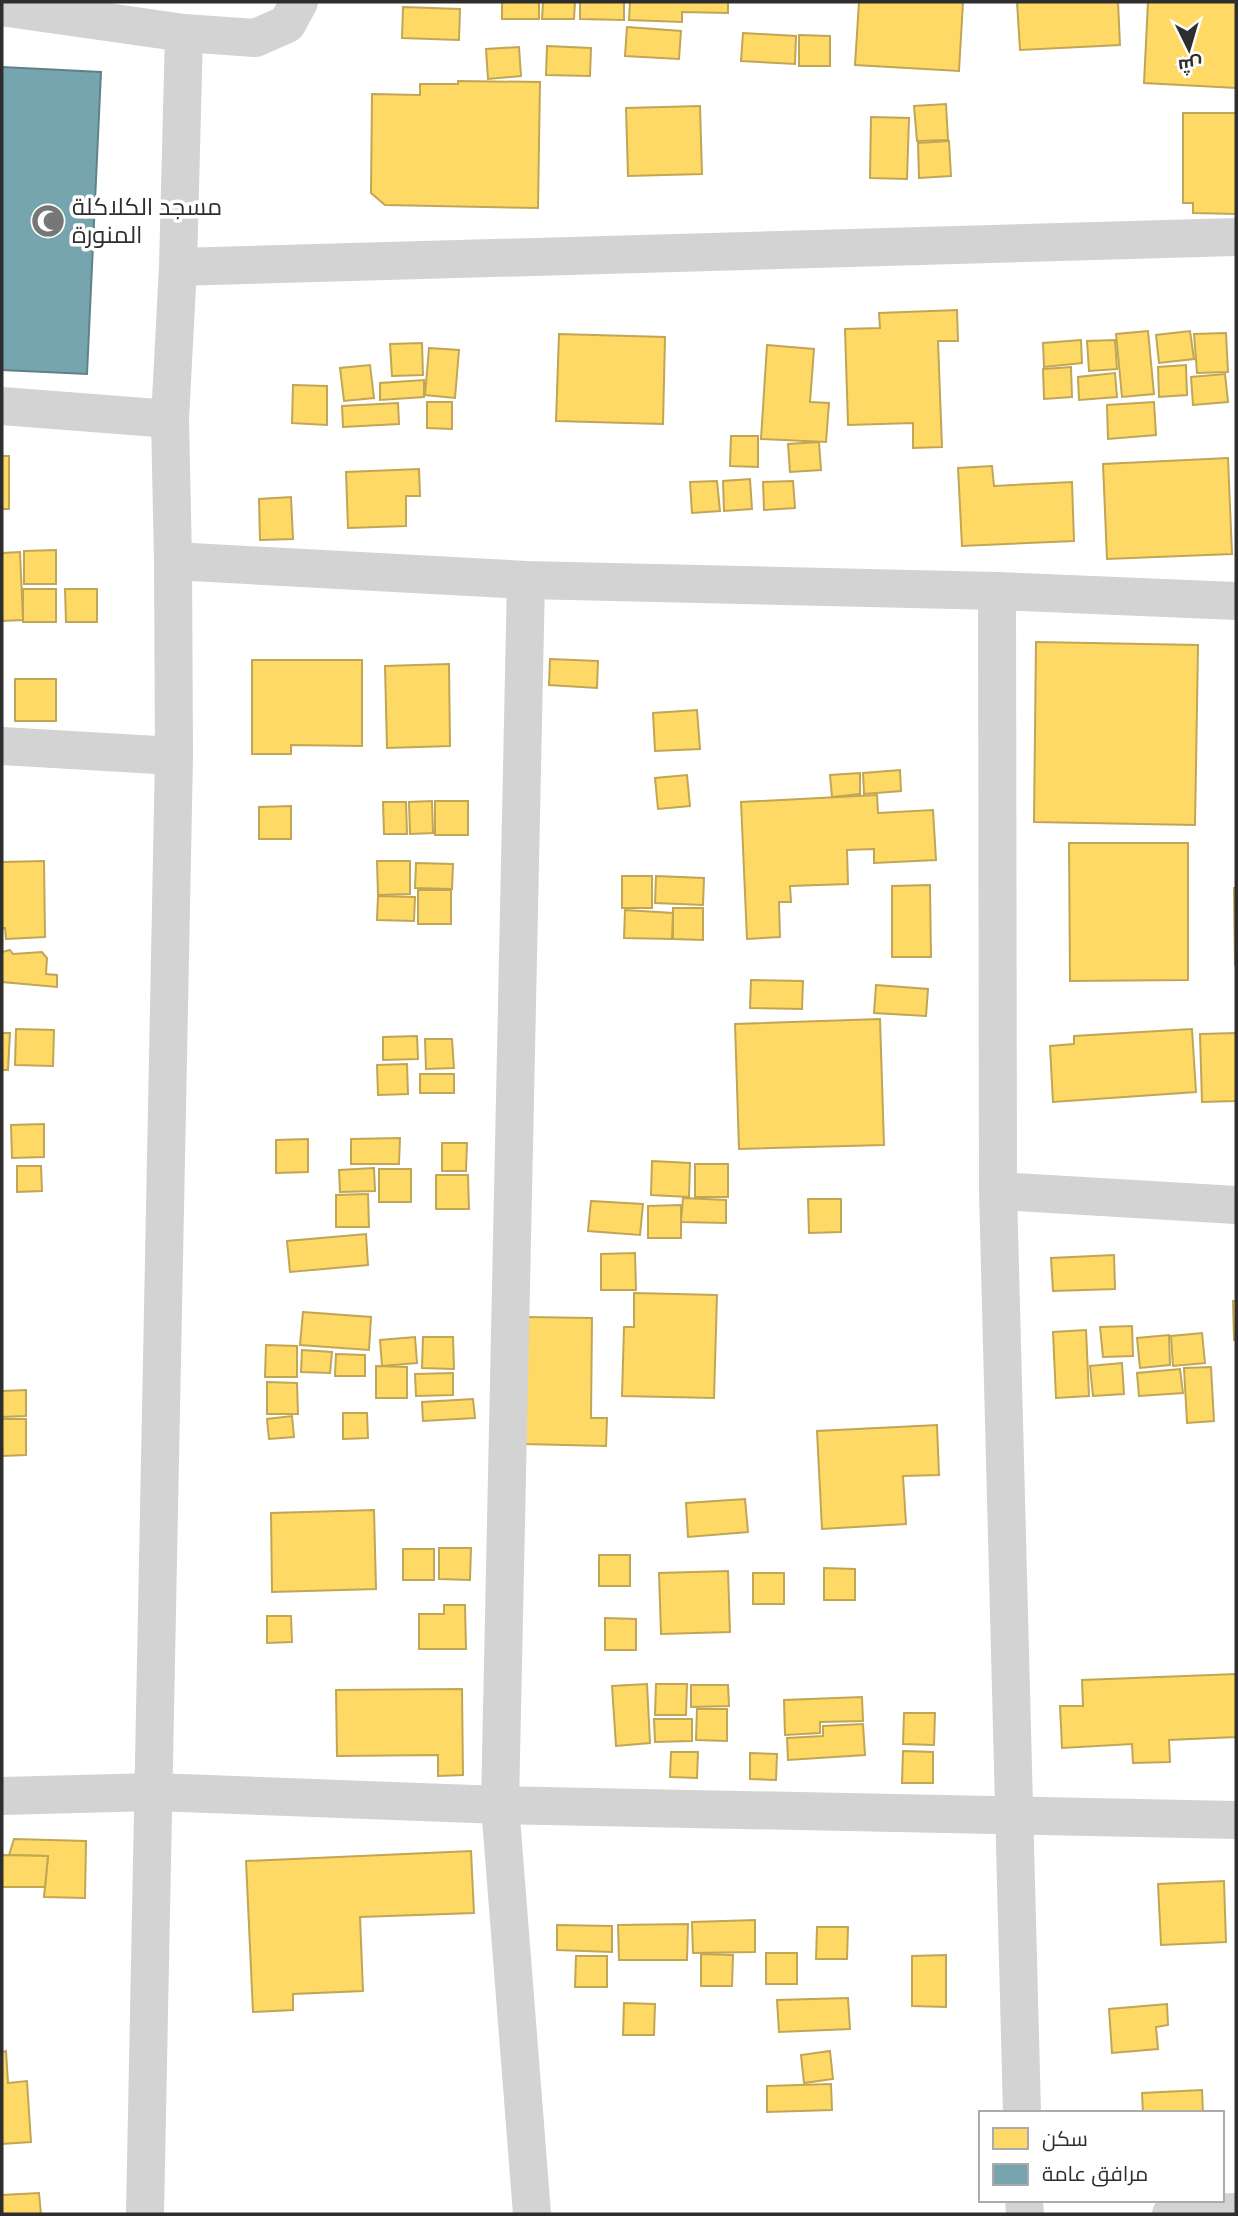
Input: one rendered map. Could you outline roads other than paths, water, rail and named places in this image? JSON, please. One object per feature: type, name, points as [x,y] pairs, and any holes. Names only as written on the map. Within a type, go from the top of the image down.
[{"type":"street","points":[[2,7],[184,33],[255,38],[287,24],[299,2]]},
{"type":"street","points":[[145,2214],[174,756],[170,419],[178,267],[184,33]]},
{"type":"street","points":[[178,267],[1236,237]]},
{"type":"street","points":[[2,406],[170,419]]},
{"type":"street","points":[[173,561],[526,580],[997,591],[1236,601]]},
{"type":"street","points":[[526,580],[500,1805],[532,2214]]},
{"type":"street","points":[[997,591],[998,1191],[1022,2111]]},
{"type":"street","points":[[2,746],[174,756]]},
{"type":"street","points":[[998,1191],[1236,1205]]},
{"type":"street","points":[[2,1796],[154,1792],[500,1805],[1236,1820]]},
{"type":"street","points":[[1171,2214],[1236,2212]]},
{"type":"place","name":"مسجد الكلاكلة المنورة","points":[[48,221]]}]
